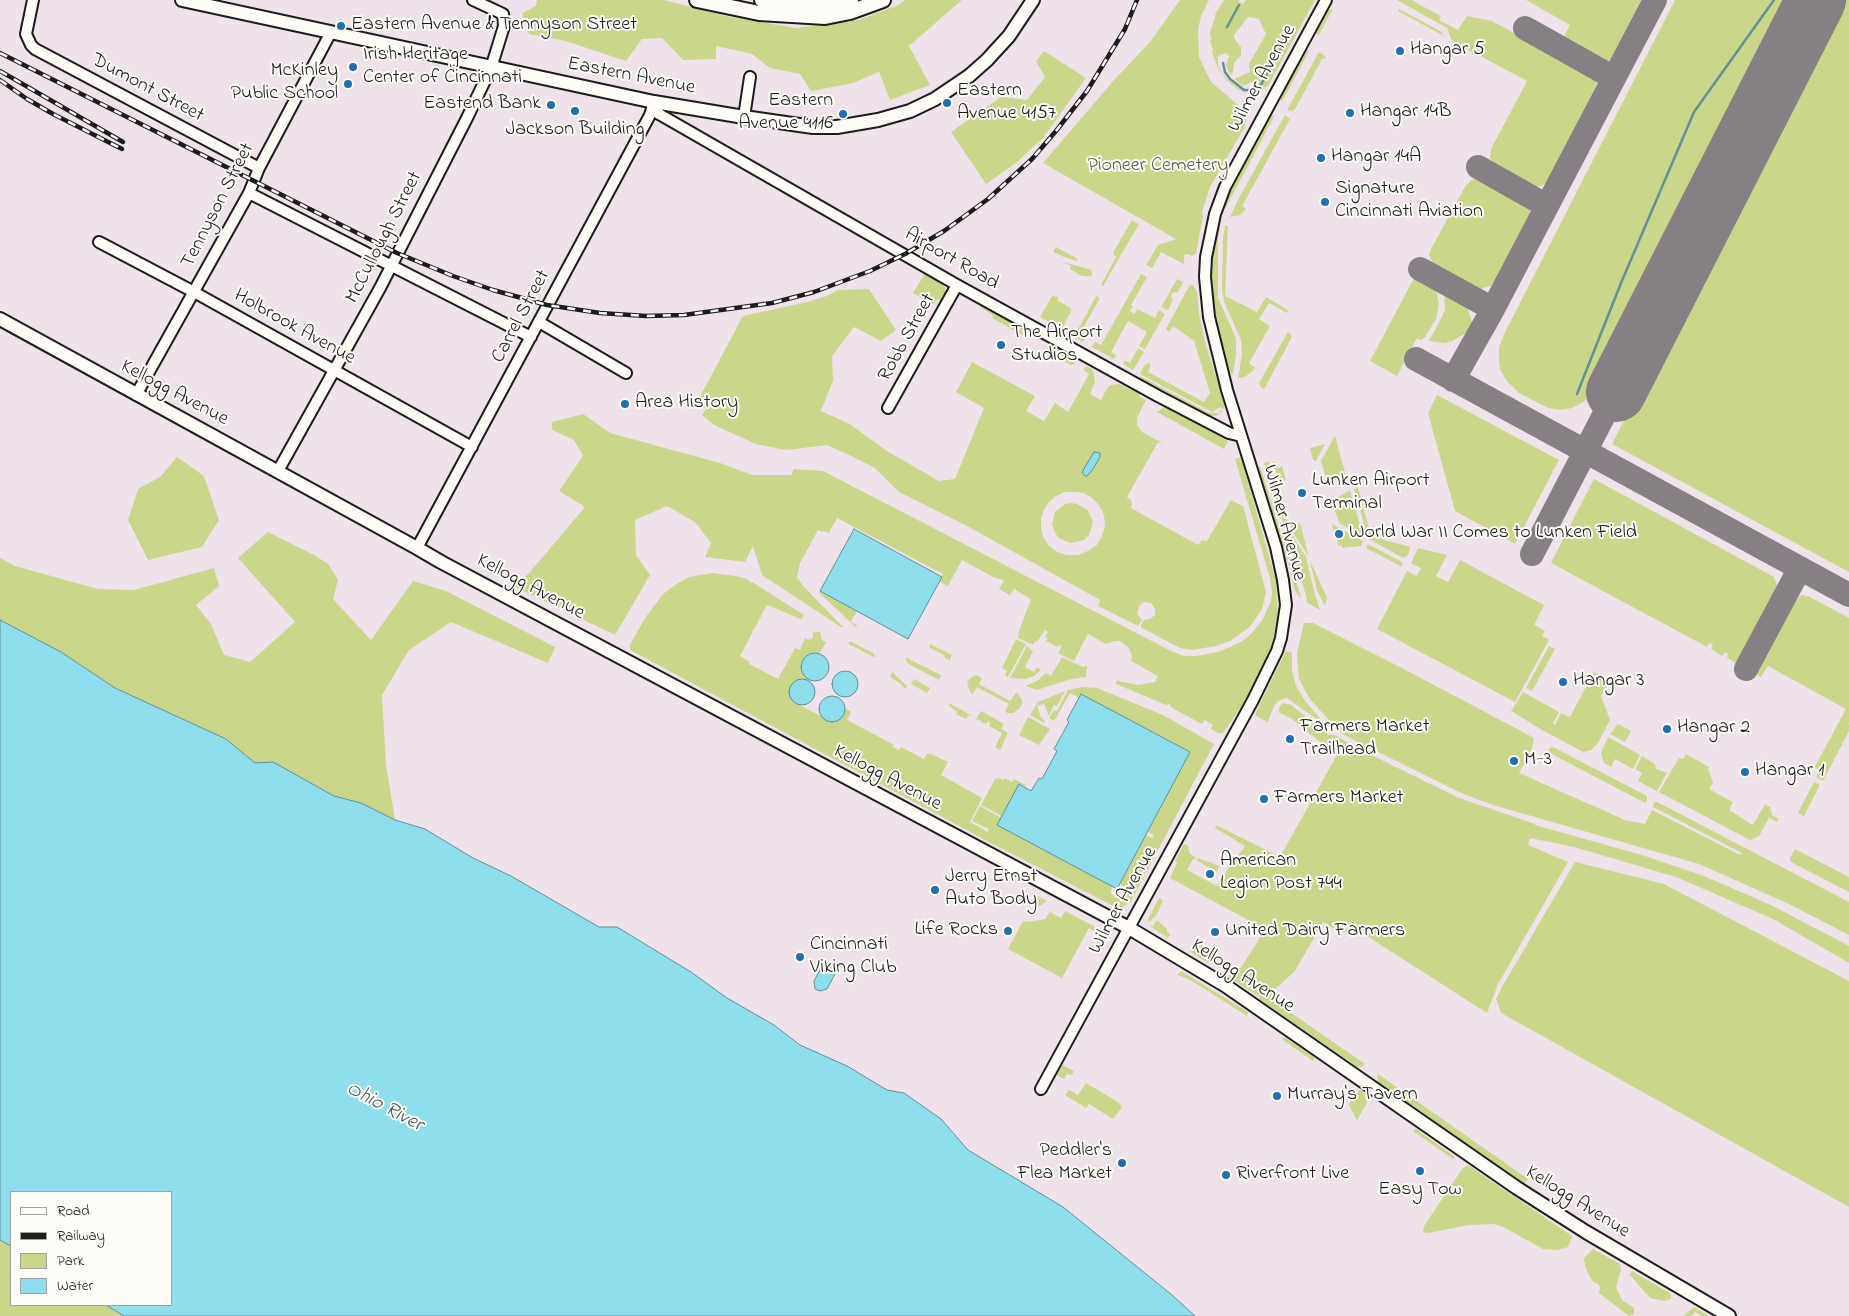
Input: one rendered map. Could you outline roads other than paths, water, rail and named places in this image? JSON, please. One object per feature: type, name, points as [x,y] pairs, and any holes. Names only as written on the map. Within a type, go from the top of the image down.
[{"type":"highway","points":[[698,0],[759,13],[818,16],[850,12],[883,0]]},
{"type":"highway","points":[[762,0],[795,4],[821,4],[851,0]]},
{"type":"main road","name":"Eastern Avenue","points":[[182,0],[211,3],[491,68],[654,102],[744,118],[813,127],[838,127],[878,120],[910,111],[952,88],[987,60],[1009,36],[1032,0]]},
{"type":"main road","name":"Kellogg Avenue","points":[[0,319],[441,562],[885,800],[1129,928],[1226,986],[1517,1188],[1586,1232],[1729,1316]]},
{"type":"street","name":"Dumont Street","points":[[33,0],[26,34],[35,49],[259,168]]},
{"type":"street","name":"McCullough Street","points":[[278,471],[391,266],[491,68],[504,26],[503,14],[473,0]]},
{"type":"street","name":"Wilmer Avenue","points":[[1041,1089],[1254,700],[1282,638],[1286,605],[1276,547],[1227,390],[1210,317],[1205,277],[1210,233],[1228,180],[1326,0]]},
{"type":"street","name":"Tennyson Street","points":[[136,395],[249,194],[259,168],[330,32]]},
{"type":"street","points":[[744,118],[750,77]]},
{"type":"street","name":"Airport Road","points":[[654,102],[659,114],[957,285],[1158,396],[1230,433],[1241,436]]},
{"type":"street","name":"Carrel Street","points":[[418,548],[650,115],[654,102]]},
{"type":"street","points":[[249,194],[531,337]]},
{"type":"street","name":"Holbrook Avenue","points":[[98,242],[194,292],[472,447]]},
{"type":"street","name":"Robb Street","points":[[888,408],[957,285]]},
{"type":"street","points":[[539,322],[626,373]]},
{"type":"water","points":[[1094,452],[1100,453],[1100,457],[1093,469],[1085,476],[1082,472]]},
{"type":"water","points":[[854,529],[942,577],[908,639],[820,591]]},
{"type":"water","name":"Ohio River","points":[[0,620],[61,652],[115,688],[226,739],[255,763],[273,762],[334,796],[361,803],[395,820],[425,829],[473,858],[511,876],[599,927],[617,927],[691,972],[727,998],[774,1025],[800,1045],[847,1066],[887,1090],[904,1093],[941,1119],[968,1150],[1063,1207],[1172,1295],[1195,1316],[124,1316],[108,1306],[172,1306],[172,1191],[10,1191],[10,1245],[0,1240]]},
{"type":"water","points":[[815,653],[825,657],[829,667],[825,677],[815,681],[805,677],[801,667],[805,657]]},
{"type":"water","points":[[845,671],[855,674],[858,684],[855,694],[845,697],[835,694],[832,684],[835,674]]},
{"type":"water","points":[[802,679],[811,683],[815,692],[811,701],[802,705],[793,701],[789,692],[793,683]]},
{"type":"water","points":[[1081,694],[1190,752],[1117,889],[997,825],[1019,784],[1031,791],[1039,778],[1042,779],[1057,751],[1054,749],[1069,722],[1067,720]]},
{"type":"water","points":[[832,696],[841,700],[845,709],[841,718],[832,722],[823,718],[819,709],[823,700]]},
{"type":"water","points":[[825,960],[838,968],[827,989],[820,991],[815,989],[814,981]]},
{"type":"waterway","points":[[1577,394],[1621,283],[1694,112],[1774,0]]},
{"type":"waterway","points":[[1227,27],[1239,5]]},
{"type":"waterway","points":[[1223,63],[1225,72],[1230,79],[1244,90],[1258,90],[1284,43]]},
{"type":"railway","points":[[0,53],[397,253],[453,276],[493,290],[547,305],[600,313],[646,316],[684,315],[772,303],[814,292],[870,271],[905,254],[944,231],[988,199],[1032,159],[1056,131],[1087,91],[1125,29],[1137,0]]},
{"type":"railway","points":[[0,71],[123,142]]},
{"type":"railway","points":[[0,80],[53,114],[122,149]]},
{"type":"place","name":"Eastern Avenue & Tennyson Street","points":[[341,26]]},
{"type":"place","name":"Hangar 5","points":[[1400,51]]},
{"type":"place","name":"Irish Heritage Center of Cincinnati","points":[[353,67]]},
{"type":"place","name":"McKinley Public School","points":[[348,84]]},
{"type":"place","name":"Eastern Avenue 4157","points":[[947,103]]},
{"type":"place","name":"Eastend Bank","points":[[551,105]]},
{"type":"place","name":"Jackson Building","points":[[575,111]]},
{"type":"place","name":"Hangar 14B","points":[[1350,113]]},
{"type":"place","name":"Eastern Avenue 4116","points":[[843,114]]},
{"type":"place","name":"Hangar 14A","points":[[1321,158]]},
{"type":"place","name":"Signature Cincinnati Aviation","points":[[1325,202]]},
{"type":"place","name":"The Airport Studios","points":[[1001,345]]},
{"type":"place","name":"Area History","points":[[625,404]]},
{"type":"place","name":"Lunken Airport Terminal","points":[[1302,493]]},
{"type":"place","name":"World War II Comes to Lunken Field","points":[[1339,534]]},
{"type":"place","name":"Hangar 3","points":[[1563,682]]},
{"type":"place","name":"Hangar 2","points":[[1667,729]]},
{"type":"place","name":"Farmers Market Trailhead","points":[[1290,739]]},
{"type":"place","name":"M-3","points":[[1514,761]]},
{"type":"place","name":"Hangar 1","points":[[1745,772]]},
{"type":"place","name":"Farmers Market","points":[[1264,799]]},
{"type":"place","name":"American Legion Post 744","points":[[1210,874]]},
{"type":"place","name":"Jerry Ernst Auto Body","points":[[935,890]]},
{"type":"place","name":"Life Rocks","points":[[1008,931]]},
{"type":"place","name":"United Dairy Farmers","points":[[1215,932]]},
{"type":"place","name":"Cincinnati Viking Club","points":[[800,957]]},
{"type":"place","name":"Murray's Tavern","points":[[1277,1096]]},
{"type":"place","name":"Peddler's Flea Market","points":[[1122,1163]]},
{"type":"place","name":"Easy Tow","points":[[1420,1171]]},
{"type":"place","name":"Riverfront Live","points":[[1226,1175]]},
{"type":"park label","name":"Pioneer Cemetery","points":[[1158,167]]}]
